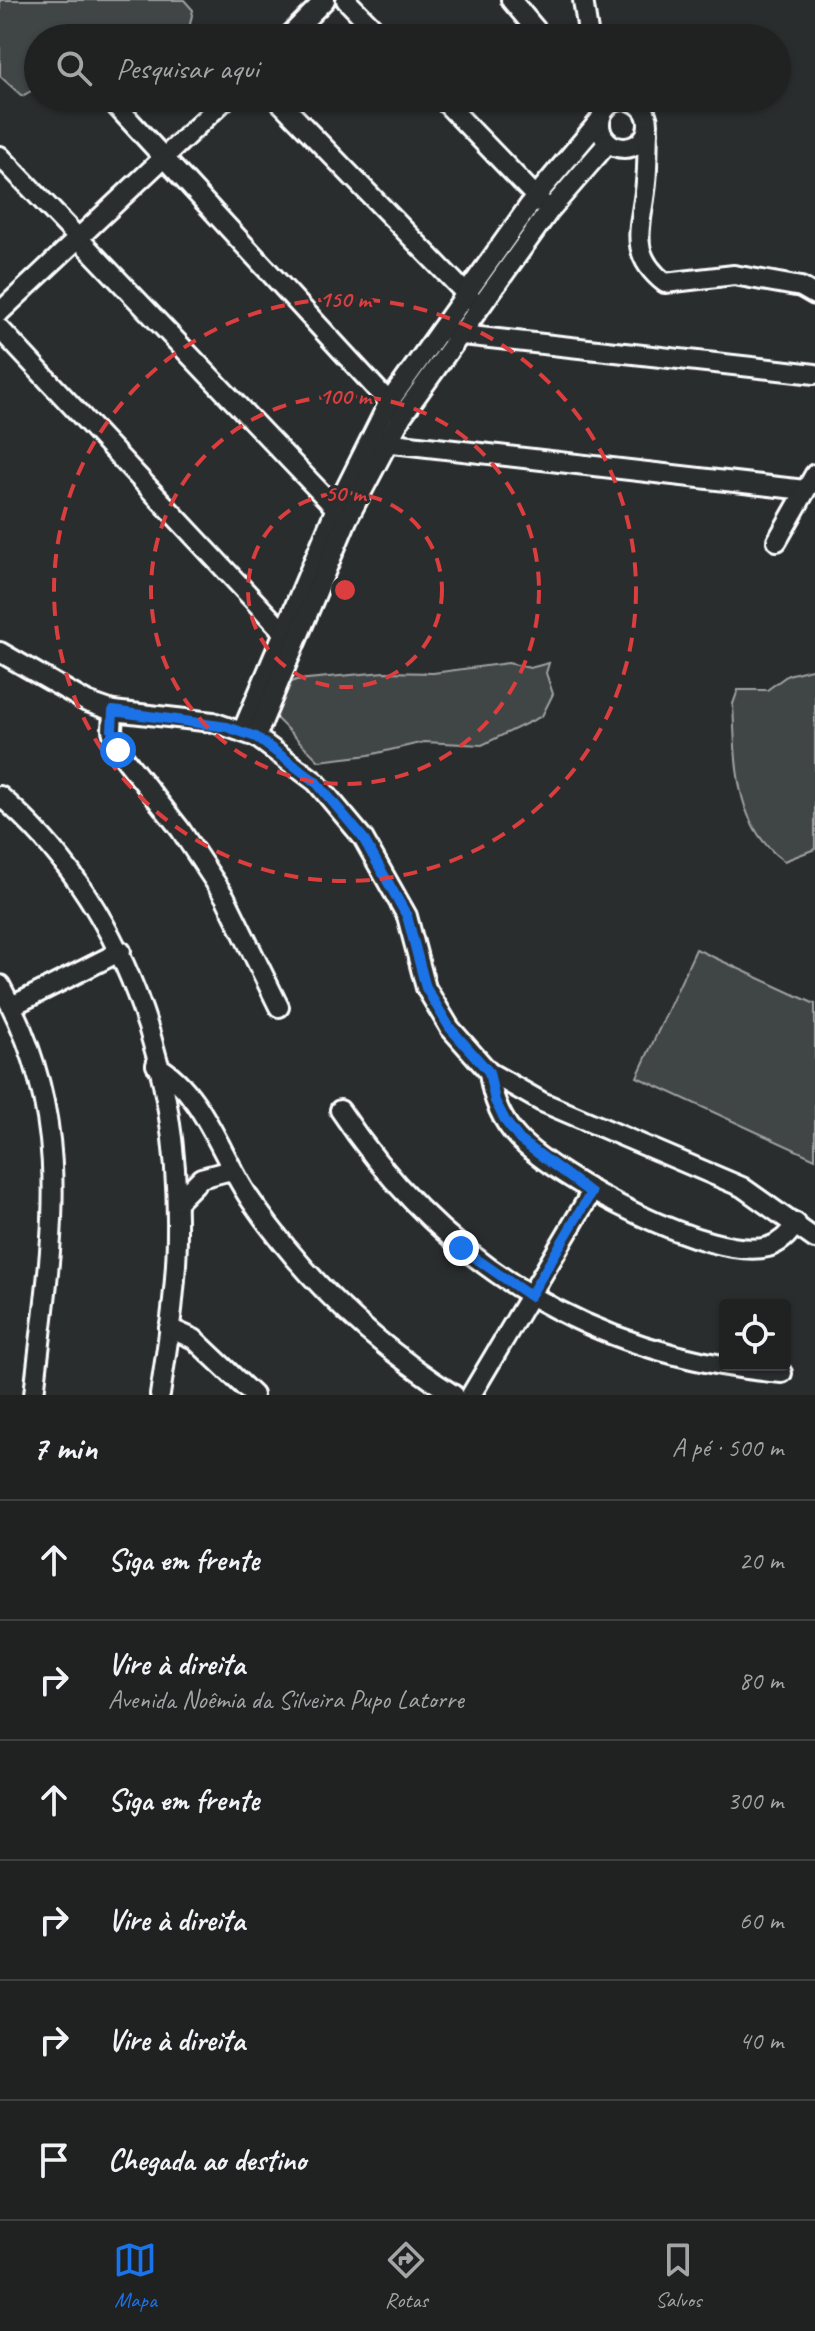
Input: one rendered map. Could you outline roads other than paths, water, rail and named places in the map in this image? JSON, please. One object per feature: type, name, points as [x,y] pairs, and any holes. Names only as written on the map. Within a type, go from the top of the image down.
[{"type":"street","points":[[301,24],[325,0]]},
{"type":"street","points":[[346,0],[369,24]]},
{"type":"street","points":[[511,0],[531,24]]},
{"type":"street","points":[[583,5],[593,24]]},
{"type":"street","points":[[123,112],[396,409]]},
{"type":"street","points":[[0,312],[212,112]]},
{"type":"street","points":[[290,112],[481,309]]},
{"type":"street","points":[[455,112],[549,211]]},
{"type":"street","points":[[249,735],[341,514],[441,328],[599,112]]},
{"type":"street","points":[[396,409],[459,337],[549,211],[608,143],[604,112]]},
{"type":"street","points":[[645,112],[648,132],[646,181],[638,241],[651,272],[665,283],[734,275],[801,287],[815,295]]},
{"type":"street","points":[[608,143],[619,148],[631,148],[648,132]]},
{"type":"street","points":[[631,148],[646,181]]},
{"type":"street","points":[[0,156],[341,514]]},
{"type":"street","points":[[441,328],[459,337],[815,374]]},
{"type":"street","points":[[0,329],[288,638]]},
{"type":"street","points":[[378,442],[805,490]]},
{"type":"street","points":[[777,541],[815,474]]},
{"type":"street","points":[[0,652],[87,702],[113,711],[213,722],[249,735],[316,782],[363,838],[407,916],[426,988],[450,1028],[489,1072],[542,1102],[742,1187],[815,1239]]},
{"type":"street","points":[[113,711],[112,730],[118,750],[180,829],[225,897],[279,1007]]},
{"type":"street","points":[[0,796],[69,870],[121,951],[147,1021],[171,1129],[177,1202],[176,1265],[160,1395]]},
{"type":"street","points":[[12,1006],[121,951]]},
{"type":"street","points":[[0,985],[12,1006],[42,1087],[55,1172],[34,1395]]},
{"type":"street","points":[[156,1065],[184,1084],[231,1170],[273,1231],[322,1287],[376,1338],[454,1395]]},
{"type":"street","points":[[489,1072],[495,1101],[512,1131],[591,1193],[665,1226],[752,1248],[780,1242],[796,1223]]},
{"type":"street","points":[[340,1110],[378,1164],[423,1214],[474,1258],[530,1296],[589,1326],[651,1350],[716,1365],[782,1373]]},
{"type":"street","points":[[177,1202],[201,1178],[231,1170]]},
{"type":"street","points":[[471,1395],[591,1193]]},
{"type":"street","points":[[169,1328],[194,1339],[253,1395]]}]
